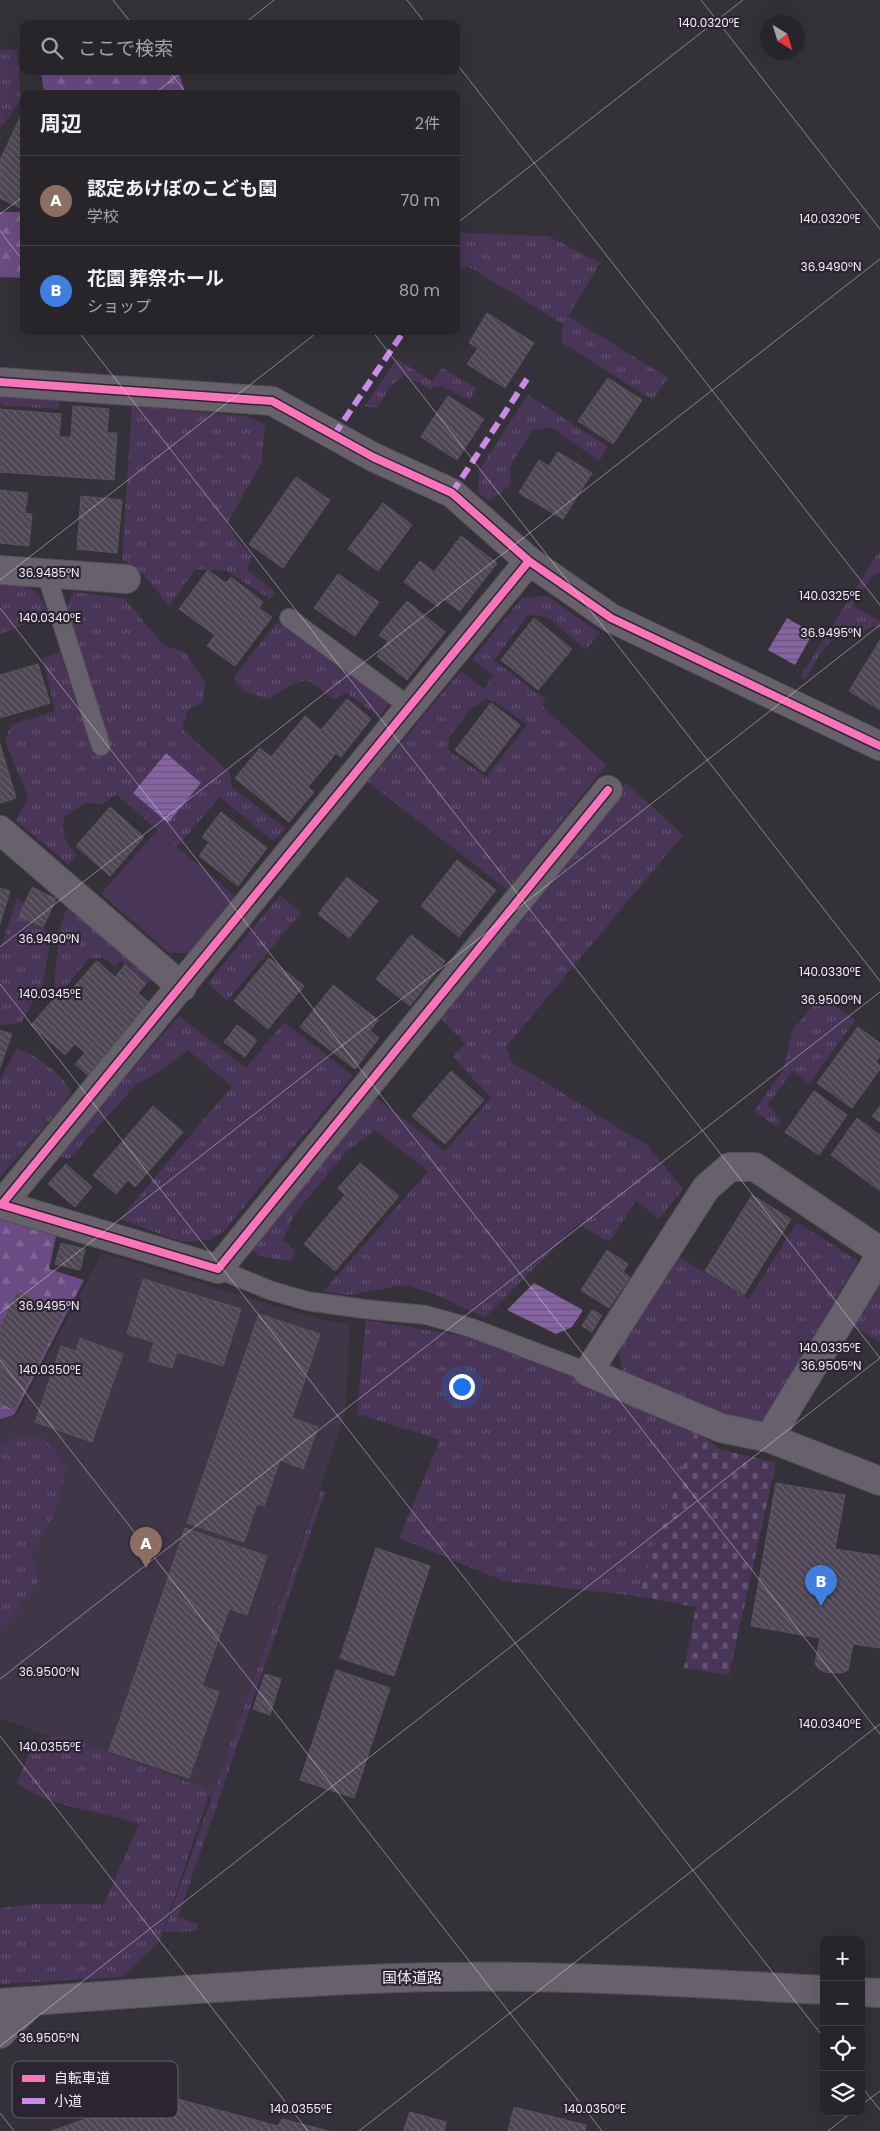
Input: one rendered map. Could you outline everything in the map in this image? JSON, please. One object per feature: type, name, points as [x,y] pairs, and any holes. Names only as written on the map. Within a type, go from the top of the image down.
[{"type":"street","points":[[0,382],[272,401],[373,457],[452,493],[529,561],[611,618],[880,746]]},
{"type":"street","points":[[529,561],[182,987],[1,1204],[218,1269],[608,790]]},
{"type":"street","points":[[0,570],[126,579]]},
{"type":"street","points":[[0,830],[182,987]]},
{"type":"street","points":[[880,1251],[755,1167],[730,1167],[706,1188],[588,1372],[721,1428],[769,1438],[880,1481]]},
{"type":"street","points":[[769,1438],[880,1256]]},
{"type":"street","name":"国体道路","points":[[0,2003],[373,1979],[526,1978],[680,1982],[820,1990]]},
{"type":"street","points":[[865,1992],[880,1993]]},
{"type":"street","points":[[0,2034],[33,2001]]},
{"type":"lane","points":[[46,573],[101,746]]},
{"type":"lane","points":[[289,618],[410,707]]},
{"type":"lane","points":[[218,1269],[272,1291],[307,1301],[426,1315],[472,1328],[588,1372]]},
{"type":"shaded area","points":[[787,618],[813,633],[795,665],[768,650]]},
{"type":"shaded area","points":[[166,753],[201,783],[168,823],[133,793]]},
{"type":"shaded area","points":[[102,1253],[318,1319],[350,1324],[345,1415],[212,1797],[0,1718],[0,1411],[16,1417]]},
{"type":"shaded area","points":[[534,1283],[583,1310],[572,1327],[556,1334],[507,1310]]},
{"type":"green space","points":[[17,49],[20,90],[20,102],[0,128],[0,50]]},
{"type":"green space","points":[[42,75],[179,75],[185,90],[45,90]]},
{"type":"green space","points":[[0,212],[20,212],[20,278],[0,277]]},
{"type":"green space","points":[[460,233],[548,236],[600,263],[568,316],[668,378],[653,400],[561,342],[563,324],[468,266],[460,268]]},
{"type":"green space","points":[[397,359],[432,381],[442,368],[476,388],[470,400],[441,386],[429,389],[404,375],[390,387],[376,409],[365,406]]},
{"type":"green space","points":[[528,395],[608,447],[599,461],[551,427],[532,431],[510,466],[511,485],[489,501],[478,492],[479,470]]},
{"type":"green space","points":[[0,396],[59,401],[59,409],[0,405]]},
{"type":"green space","points":[[132,406],[244,416],[265,424],[262,461],[227,524],[237,540],[253,557],[246,569],[275,592],[270,599],[227,571],[195,569],[169,606],[143,574],[122,560]]},
{"type":"green space","points":[[880,550],[880,572],[872,576],[853,606],[880,621],[880,629],[874,625],[864,631],[846,633],[835,638],[820,654],[805,680],[800,677]]},
{"type":"green space","points":[[0,582],[19,584],[31,589],[41,599],[49,615],[0,634]]},
{"type":"green space","points":[[73,592],[124,598],[164,646],[185,652],[205,682],[203,702],[188,710],[182,729],[230,773],[232,787],[286,829],[273,841],[220,797],[177,847],[116,794],[103,804],[85,803],[64,817],[63,829],[65,838],[76,855],[69,865],[16,821],[28,797],[5,741],[11,725],[55,711],[43,658],[60,652],[94,755],[112,750],[67,607]]},
{"type":"green space","points":[[547,596],[600,633],[586,650],[547,617],[528,615],[494,660],[546,700],[542,706],[606,765],[507,890],[368,782],[461,671],[484,689],[493,676],[472,659],[522,598]],"holes":[[[486,699],[497,703],[527,725],[486,777],[448,750],[449,737],[471,709]]]},
{"type":"green space","points":[[277,622],[390,703],[379,717],[346,692],[335,700],[307,680],[291,685],[268,699],[244,691],[233,678]]},
{"type":"green space","points":[[626,783],[683,835],[506,1047],[512,1062],[648,1146],[683,1189],[659,1219],[636,1201],[609,1242],[578,1224],[485,1318],[432,1293],[405,1285],[348,1295],[323,1292],[428,1171],[375,1130],[347,1151],[294,1215],[283,1240],[295,1251],[291,1261],[259,1256],[249,1247],[374,1096],[445,1151],[491,1098],[453,1057],[465,1043],[437,1015]]},
{"type":"green space","points":[[157,830],[235,896],[189,953],[169,953],[101,894]]},
{"type":"green space","points":[[280,895],[301,913],[227,1001],[208,983]]},
{"type":"green space","points":[[17,899],[25,903],[19,916],[43,927],[51,936],[43,984],[21,1023],[0,1025],[0,949]]},
{"type":"green space","points":[[69,904],[152,979],[146,984],[121,961],[115,966],[104,958],[89,958],[64,989],[54,987],[60,926]]},
{"type":"green space","points":[[821,997],[855,1020],[809,1084],[793,1071],[767,1105],[781,1120],[778,1127],[754,1111],[783,1070],[793,1029]]},
{"type":"green space","points":[[179,1016],[246,1068],[284,1022],[353,1076],[223,1232],[209,1240],[182,1242],[120,1219],[232,1086],[188,1050],[166,1067],[136,1085],[69,1159],[57,1155]]},
{"type":"green space","points":[[17,1048],[47,1065],[71,1090],[62,1107],[0,1177],[0,1080]]},
{"type":"green space","points":[[0,1219],[56,1236],[49,1269],[84,1280],[14,1415],[0,1419]]},
{"type":"green space","points":[[797,1222],[858,1261],[764,1419],[749,1425],[624,1376],[618,1353],[676,1255],[749,1299]]},
{"type":"green space","points":[[880,1282],[880,1342],[852,1326]]},
{"type":"green space","points":[[366,1320],[482,1339],[608,1387],[696,1430],[636,1596],[504,1581],[399,1538],[440,1440],[357,1414]]},
{"type":"green space","points":[[696,1430],[719,1449],[776,1463],[729,1675],[684,1668],[696,1607],[636,1596]]},
{"type":"green space","points":[[13,1438],[44,1438],[67,1466],[53,1517],[31,1552],[38,1581],[14,1615],[0,1628],[0,1448]]},
{"type":"green space","points":[[320,1491],[325,1492],[178,1917],[198,1924],[197,1931],[164,1932]]},
{"type":"green space","points":[[62,1735],[210,1791],[160,1941],[122,1977],[0,1984],[0,1908],[34,1904],[104,1904],[139,1824],[61,1804],[31,1792],[17,1783],[34,1741]]},
{"type":"building","points":[[20,117],[20,208],[0,198],[0,160]]},
{"type":"building","points":[[487,313],[534,343],[505,388],[467,364],[478,348],[469,343]]},
{"type":"building","points":[[608,378],[642,400],[613,444],[578,421]]},
{"type":"building","points":[[448,396],[484,419],[457,460],[421,437]]},
{"type":"building","points":[[73,406],[109,409],[107,433],[117,433],[114,480],[0,472],[0,409],[61,414],[59,437],[71,437]]},
{"type":"building","points":[[558,452],[592,473],[563,519],[519,493],[539,460],[549,466]]},
{"type":"building","points":[[296,477],[330,500],[283,568],[249,544]]},
{"type":"building","points":[[0,490],[28,493],[25,513],[32,514],[29,546],[0,543]]},
{"type":"building","points":[[81,496],[122,500],[117,553],[77,549]]},
{"type":"building","points":[[383,503],[412,525],[378,571],[348,549]]},
{"type":"building","points":[[461,536],[497,563],[460,611],[443,599],[438,607],[404,582],[420,561],[434,572]]},
{"type":"building","points":[[208,570],[226,583],[231,577],[263,602],[259,608],[272,617],[235,666],[207,646],[215,635],[179,609]]},
{"type":"building","points":[[338,574],[379,602],[355,636],[314,608]]},
{"type":"building","points":[[407,601],[445,632],[407,680],[377,656],[388,641],[379,635]]},
{"type":"building","points":[[534,618],[572,649],[538,690],[501,660]]},
{"type":"building","points":[[880,640],[880,710],[849,691]]},
{"type":"building","points":[[38,664],[50,703],[0,718],[0,675]]},
{"type":"building","points":[[347,699],[371,719],[341,757],[336,753],[308,787],[314,792],[289,822],[235,778],[260,748],[271,757],[305,716],[321,730]]},
{"type":"building","points":[[491,703],[520,725],[484,772],[455,750]]},
{"type":"building","points":[[0,744],[16,798],[0,803]]},
{"type":"building","points":[[110,807],[144,837],[110,876],[76,846]]},
{"type":"building","points":[[221,812],[267,848],[238,886],[199,856],[209,842],[202,837]]},
{"type":"building","points":[[457,860],[496,890],[459,937],[421,906]]},
{"type":"building","points":[[347,877],[378,901],[349,938],[318,914]]},
{"type":"building","points":[[32,887],[56,899],[43,927],[19,916]]},
{"type":"building","points":[[0,888],[10,891],[0,924]]},
{"type":"building","points":[[411,935],[445,961],[410,1006],[376,979]]},
{"type":"building","points":[[269,958],[304,986],[268,1029],[234,1001]]},
{"type":"building","points":[[97,961],[115,977],[125,965],[146,984],[85,1053],[75,1044],[65,1055],[31,1025],[59,993],[64,998]]},
{"type":"building","points":[[333,985],[378,1020],[370,1031],[379,1038],[355,1069],[300,1027]]},
{"type":"building","points":[[138,993],[154,1007],[92,1079],[75,1064]]},
{"type":"building","points":[[237,1025],[257,1040],[245,1057],[224,1042]]},
{"type":"building","points":[[858,1027],[880,1043],[880,1056],[876,1062],[880,1069],[852,1108],[817,1083]]},
{"type":"building","points":[[0,1030],[12,1034],[0,1068]]},
{"type":"building","points":[[451,1071],[484,1100],[445,1144],[412,1116]]},
{"type":"building","points":[[814,1091],[847,1115],[819,1155],[785,1132]]},
{"type":"building","points":[[153,1106],[183,1132],[135,1187],[128,1180],[116,1194],[93,1175]]},
{"type":"building","points":[[880,1106],[880,1122],[872,1116]]},
{"type":"building","points":[[857,1118],[880,1135],[880,1191],[831,1155]]},
{"type":"building","points":[[360,1163],[399,1196],[335,1271],[304,1244],[345,1195],[338,1188]]},
{"type":"building","points":[[66,1164],[92,1187],[75,1207],[48,1184]]},
{"type":"building","points":[[752,1195],[791,1219],[744,1295],[705,1271]]},
{"type":"building","points":[[61,1243],[85,1249],[80,1270],[55,1264]]},
{"type":"building","points":[[607,1250],[628,1264],[623,1272],[630,1277],[609,1308],[581,1290]]},
{"type":"building","points":[[143,1279],[241,1309],[223,1366],[177,1352],[172,1368],[149,1361],[154,1342],[127,1334]]},
{"type":"building","points":[[18,1291],[63,1315],[14,1410],[0,1403],[0,1326]]},
{"type":"building","points":[[592,1310],[602,1315],[592,1332],[582,1326]]},
{"type":"building","points":[[259,1314],[320,1334],[292,1418],[318,1427],[303,1469],[280,1460],[264,1506],[257,1504],[244,1542],[187,1523]]},
{"type":"building","points":[[80,1338],[123,1354],[92,1442],[35,1422],[61,1346],[76,1351]]},
{"type":"building","points":[[776,1483],[845,1495],[835,1549],[880,1556],[880,1648],[853,1644],[848,1670],[842,1673],[825,1672],[815,1664],[820,1638],[751,1626]]},
{"type":"building","points":[[185,1528],[267,1556],[247,1615],[229,1609],[202,1686],[219,1692],[189,1778],[109,1751]]},
{"type":"building","points":[[376,1548],[430,1566],[394,1676],[340,1658]]},
{"type":"building","points":[[336,1670],[390,1688],[354,1798],[300,1780]]},
{"type":"building","points":[[265,1674],[281,1679],[270,1715],[253,1709]]},
{"type":"building","points":[[178,2099],[278,2126],[282,2119],[329,2131],[51,2131],[88,2118],[178,2118]]},
{"type":"building","points":[[514,2107],[586,2125],[585,2131],[508,2131]]},
{"type":"building","points":[[410,2112],[446,2122],[444,2131],[422,2131],[405,2126]]},
{"type":"building","points":[[405,2126],[422,2131],[404,2131]]},
{"type":"marked path","points":[[334,435],[401,335]]},
{"type":"marked path","points":[[452,493],[527,379]]},
{"type":"cycle path","points":[[0,382],[272,401],[373,457],[452,493],[529,561],[611,618],[880,746]]},
{"type":"cycle path","points":[[2,1204],[529,561]]},
{"type":"cycle path","points":[[0,1204],[218,1269],[608,790]]},
{"type":"place","name":"認定あけぼのこども園","points":[[146,1568]]},
{"type":"place","name":"花園 葬祭ホール","points":[[821,1606]]}]
